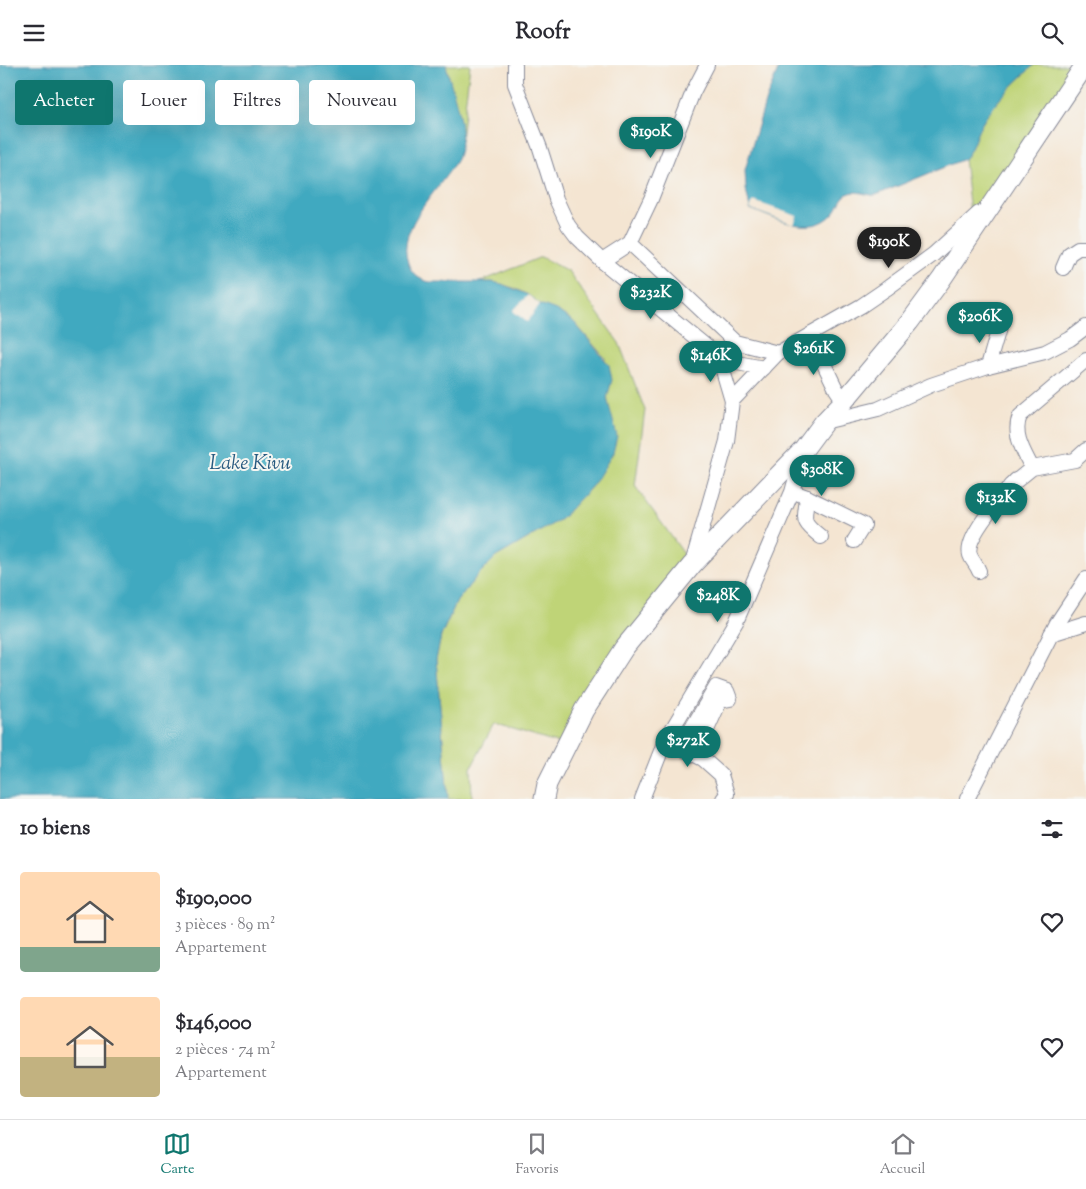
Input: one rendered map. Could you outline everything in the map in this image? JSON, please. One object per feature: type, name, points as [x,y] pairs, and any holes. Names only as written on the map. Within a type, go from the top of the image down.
[{"type":"highway","points":[[544,799],[547,783],[584,710],[624,648],[692,565],[804,449],[824,422],[910,322],[941,280],[1085,65]]},
{"type":"street","points":[[515,65],[516,84],[562,214],[577,237],[602,261],[718,357],[764,368]]},
{"type":"street","points":[[602,261],[630,243],[651,199],[693,92],[707,65]]},
{"type":"street","points":[[735,396],[778,353],[861,306],[934,254],[971,222],[1002,187]]},
{"type":"street","points":[[630,243],[734,342],[778,353]]},
{"type":"street","points":[[1063,268],[1069,255],[1078,248],[1086,248]]},
{"type":"street","points":[[824,422],[878,409],[932,385],[988,366],[1045,352],[1070,339],[1086,327]]},
{"type":"street","points":[[988,366],[999,328]]},
{"type":"street","points":[[810,335],[836,389],[844,401]]},
{"type":"street","points":[[692,565],[727,441],[735,396],[737,363],[734,342]]},
{"type":"street","points":[[718,357],[735,396]]},
{"type":"street","points":[[1032,468],[1019,441],[1017,429],[1020,416],[1086,360]]},
{"type":"street","points":[[642,799],[665,741],[736,622],[792,492],[804,449]]},
{"type":"street","points":[[995,496],[1032,468],[1075,460],[1086,450]]},
{"type":"street","points":[[979,571],[970,554],[970,545],[986,514],[1016,480]]},
{"type":"street","points":[[792,492],[807,497],[864,525],[854,541]]},
{"type":"street","points":[[807,497],[804,515],[807,527],[821,537]]},
{"type":"street","points":[[967,799],[1051,634],[1086,579]]},
{"type":"street","points":[[1051,634],[1086,623]]},
{"type":"street","points":[[680,748],[716,687],[727,691],[730,699],[720,701],[706,732]]},
{"type":"street","points":[[665,741],[703,759],[721,775],[727,794],[723,799]]},
{"type":"green space","points":[[446,65],[470,65],[461,140],[460,124]]},
{"type":"green space","points":[[1034,65],[1085,65],[971,222],[964,159],[985,118],[1004,94]]},
{"type":"green space","points":[[541,257],[568,271],[619,343],[645,410],[635,486],[692,565],[566,746],[494,724],[471,768],[472,799],[448,799],[436,660],[441,636],[457,601],[476,577],[496,557],[561,519],[594,484],[608,403],[605,358],[574,322],[514,288],[492,282],[480,282]]},
{"type":"water","name":"Lake Kivu","points":[[0,65],[446,65],[460,122],[460,147],[457,159],[450,171],[414,222],[408,236],[406,249],[408,263],[416,276],[430,282],[492,282],[502,284],[528,295],[540,304],[556,310],[574,322],[609,365],[612,380],[607,398],[617,436],[613,453],[594,484],[561,519],[496,557],[476,577],[457,601],[447,622],[441,636],[436,660],[448,799],[0,799]]},
{"type":"water","points":[[780,65],[1034,65],[1004,94],[985,118],[964,159],[876,195],[856,192],[847,194],[833,214],[824,221],[814,225],[804,225],[781,221],[750,209],[746,189],[745,170],[766,99]]},
{"type":"pier","points":[[753,201],[797,216],[794,225],[750,209]]},
{"type":"pier","points":[[528,295],[540,304],[527,322],[513,311]]}]
